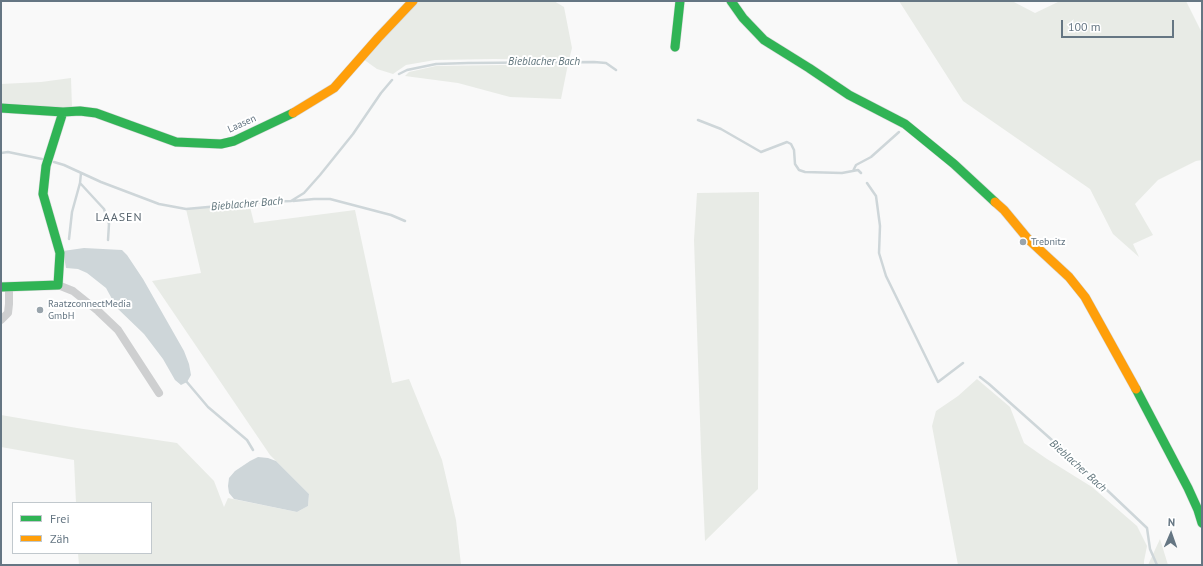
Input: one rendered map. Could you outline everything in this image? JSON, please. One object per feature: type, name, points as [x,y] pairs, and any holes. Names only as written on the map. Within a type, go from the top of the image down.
[{"type":"street","name":"Laasen","points":[[1,108],[96,113],[176,142],[221,144],[234,141],[288,116],[334,88],[413,1]]},
{"type":"street","points":[[675,47],[680,1]]},
{"type":"street","points":[[731,1],[743,18],[764,40],[810,68],[849,95],[905,124],[954,164],[1004,210],[1028,239],[1069,277],[1085,297],[1118,357],[1188,488],[1202,523]]},
{"type":"street","points":[[58,285],[60,253],[43,194],[46,166],[63,112]]},
{"type":"street","points":[[1,320],[8,313],[9,304],[5,287],[58,285],[73,291],[98,311],[118,330],[159,393]]},
{"type":"shaded area","points":[[417,1],[554,1],[564,7],[572,48],[569,60],[435,60],[406,65],[393,74],[377,69],[363,59]]},
{"type":"shaded area","points":[[899,1],[1012,1],[1035,13],[1060,1],[1186,1],[1202,33],[1202,160],[1196,161],[1158,180],[1135,204],[1153,235],[1133,244],[1139,257],[1113,234],[1090,189],[963,101]]},
{"type":"shaded area","points":[[568,64],[561,99],[510,97],[458,83],[405,76],[409,72],[436,66]]},
{"type":"shaded area","points":[[71,78],[72,108],[1,103],[1,84],[41,82]]},
{"type":"shaded area","points":[[759,192],[758,489],[705,541],[694,240],[697,193]]},
{"type":"shaded area","points":[[249,203],[254,223],[355,210],[392,383],[409,379],[442,460],[456,520],[461,565],[79,565],[78,554],[152,554],[152,502],[76,502],[74,460],[1,447],[1,415],[177,443],[214,481],[224,507],[228,498],[297,512],[308,506],[309,494],[270,455],[152,281],[201,273],[186,209]]},
{"type":"shaded area","points":[[84,248],[122,250],[127,255],[143,279],[184,351],[191,375],[187,382],[181,385],[175,380],[163,359],[144,334],[117,308],[106,288],[87,273],[78,269],[66,268],[63,251]]},
{"type":"shaded area","points":[[977,379],[1010,407],[1024,443],[1092,487],[1137,526],[1147,546],[1144,565],[958,565],[932,426],[936,411],[958,396]]},
{"type":"shaded area","points":[[258,457],[276,461],[309,494],[308,506],[297,512],[234,499],[229,493],[229,478],[235,471]]},
{"type":"shaded area","points":[[1160,539],[1168,565],[1148,565]]},
{"type":"waterway","name":"Bieblacher Bach","points":[[399,74],[407,70],[436,64],[468,63],[594,62],[606,63],[616,70]]},
{"type":"waterway","name":"Bieblacher Bach","points":[[54,162],[159,204],[186,209],[291,201],[304,193],[320,175],[353,134],[381,93],[392,80]]},
{"type":"waterway","name":"Bieblacher Bach","points":[[698,120],[721,129],[761,152],[787,142],[791,144],[794,150],[795,164],[799,170],[805,172],[842,173],[858,170],[861,173]]},
{"type":"waterway","points":[[853,171],[856,165],[871,157],[899,132]]},
{"type":"waterway","name":"Bieblacher Bach","points":[[1,153],[8,152],[42,159]]},
{"type":"waterway","points":[[81,173],[80,183],[104,209],[109,224],[108,240]]},
{"type":"waterway","points":[[69,239],[72,212],[80,183]]},
{"type":"waterway","name":"Bieblacher Bach","points":[[867,183],[876,196],[880,226],[879,253],[886,276],[938,382],[963,363]]},
{"type":"waterway","points":[[293,201],[330,199],[391,215],[405,221]]},
{"type":"waterway","name":"Bieblacher Bach","points":[[980,377],[1089,473],[1147,528],[1150,549],[1157,565]]},
{"type":"waterway","points":[[186,381],[208,407],[247,440],[253,450]]},
{"type":"traffic: fast","points":[[675,47],[680,1]]},
{"type":"traffic: fast","points":[[731,1],[743,18],[764,40],[849,95],[905,124],[954,164],[995,202]]},
{"type":"traffic: fast","points":[[1,108],[96,113],[176,142],[221,144],[234,141],[293,113]]},
{"type":"traffic: fast","points":[[1,287],[58,285],[60,253],[43,194],[46,166],[63,112]]},
{"type":"traffic: fast","points":[[1136,389],[1188,488],[1202,523]]},
{"type":"traffic: slow","points":[[293,113],[334,88],[413,1]]},
{"type":"traffic: slow","points":[[995,202],[1004,210],[1028,239],[1069,277],[1085,297],[1136,389]]},
{"type":"place","name":"Trebnitz","points":[[1023,242]]},
{"type":"place","name":"RaatzconnectMedia GmbH","points":[[40,310]]},
{"type":"district","name":"LAASEN","points":[[119,218]]}]
